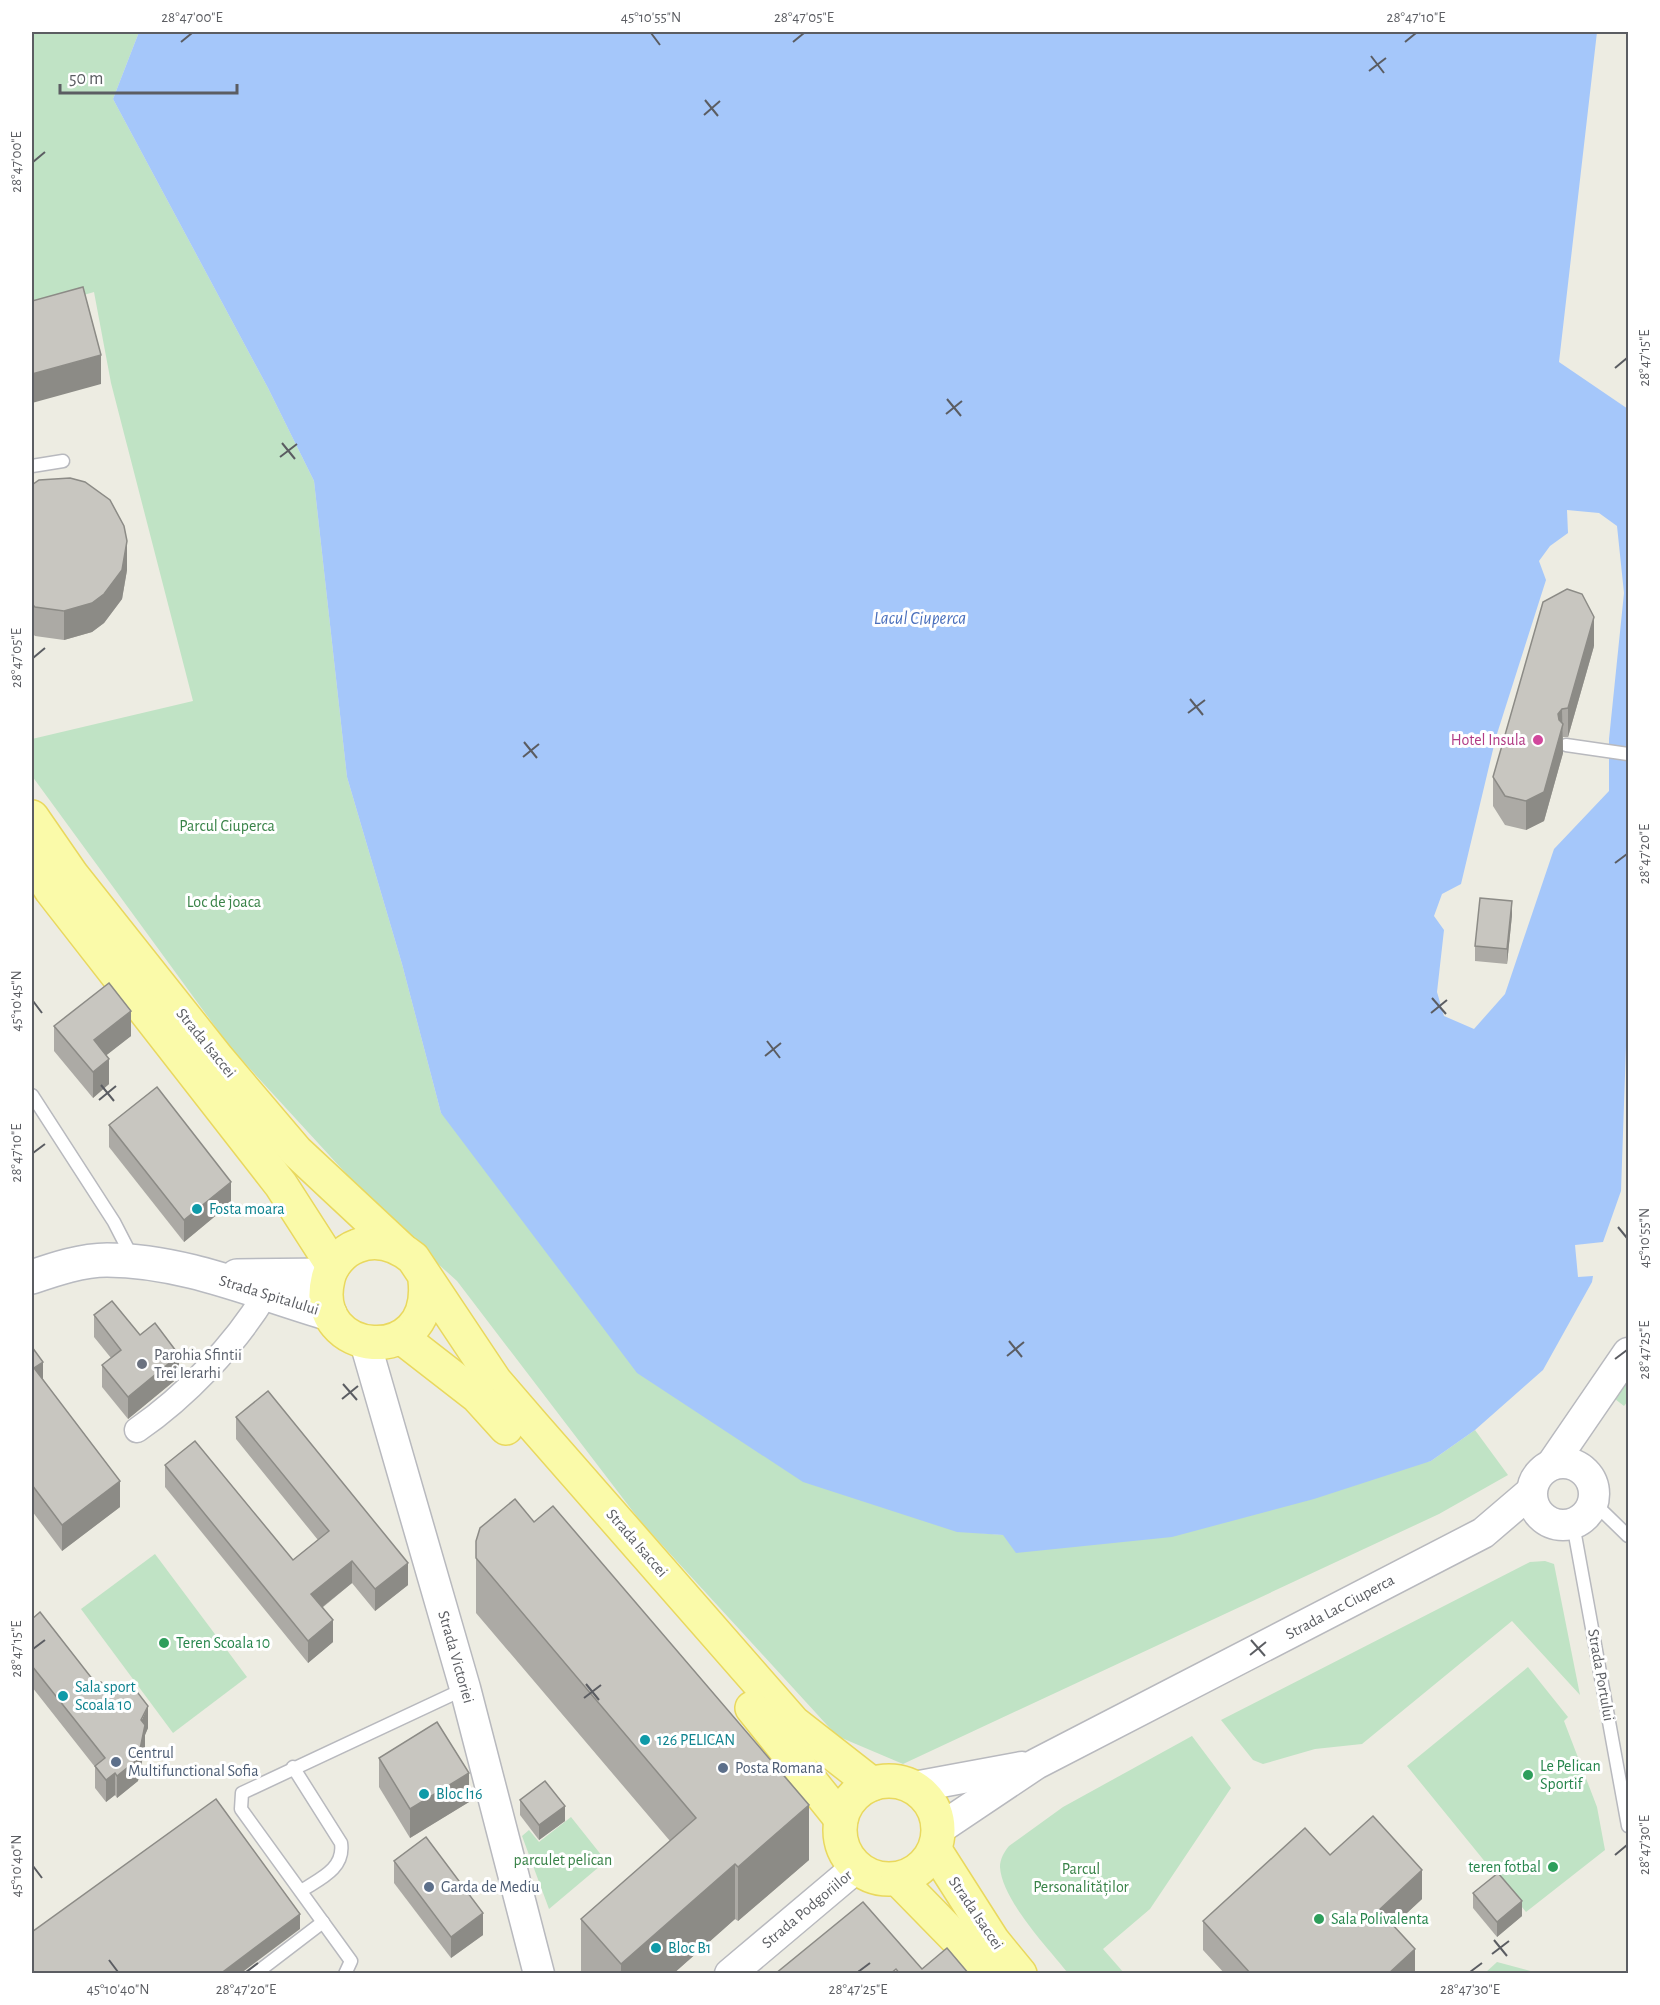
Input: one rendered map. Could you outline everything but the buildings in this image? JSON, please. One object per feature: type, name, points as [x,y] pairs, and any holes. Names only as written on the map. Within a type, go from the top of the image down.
[{"type":"main road","name":"Strada Isaccei","points":[[32,817],[72,875],[218,1059],[296,1151],[420,1268],[425,1280],[495,1381],[794,1723],[872,1784]]},
{"type":"main road","name":"Strada Isaccei","points":[[32,860],[51,890],[281,1185],[331,1271]]},
{"type":"main road","points":[[403,1250],[388,1244],[372,1242],[357,1246],[343,1254],[331,1271],[326,1288],[330,1314],[344,1332],[365,1342],[378,1344],[401,1337],[420,1319],[425,1306],[425,1280]]},
{"type":"main road","name":"Strada Spitalului","points":[[34,1273],[106,1260],[135,1262],[208,1276],[330,1314]]},
{"type":"main road","name":"Strada Spitalului","points":[[208,1276],[331,1271]]},
{"type":"main road","name":"Strada Isaccei","points":[[401,1337],[463,1383],[485,1404],[777,1736],[841,1819]]},
{"type":"main road","points":[[914,1787],[893,1781],[872,1784],[852,1797],[841,1819],[843,1847],[857,1867],[874,1877],[898,1879],[913,1874],[926,1864],[937,1839]]},
{"type":"main road","name":"Strada Isaccei","points":[[914,1787],[931,1805],[937,1839],[993,1941],[1020,1974]]},
{"type":"main road","name":"Strada Isaccei","points":[[898,1879],[991,1974]]},
{"type":"street","points":[[137,1430],[166,1410],[235,1338],[265,1294]]},
{"type":"street","name":"Strada Victoriei","points":[[365,1342],[465,1688],[539,1974]]},
{"type":"street","points":[[1552,1464],[1562,1462],[1581,1468],[1594,1487],[1571,1515],[1538,1513],[1531,1492],[1537,1475],[1552,1464],[1629,1353]]},
{"type":"street","points":[[1581,1468],[1588,1412]]},
{"type":"street","name":"Strada Lac Ciuperca","points":[[937,1839],[1036,1764],[1483,1533],[1531,1492]]},
{"type":"street","name":"Strada Lac Ciuperca","points":[[1483,1533],[1571,1515]]},
{"type":"street","name":"Strada Lac Ciuperca","points":[[914,1787],[1036,1764]]},
{"type":"street","name":"Strada Podgoriilor","points":[[730,1974],[857,1867]]},
{"type":"lane","points":[[32,466],[63,461]]},
{"type":"lane","points":[[1566,745],[1629,754]]},
{"type":"lane","points":[[32,1095],[114,1222],[135,1262]]},
{"type":"lane","points":[[1571,1515],[1629,1536]]},
{"type":"lane","name":"Strada Portului","points":[[1571,1515],[1629,1826]]},
{"type":"lane","points":[[345,1974],[351,1961],[241,1809],[242,1792],[465,1688]]},
{"type":"lane","points":[[293,1767],[341,1843],[343,1855],[336,1868],[301,1891]]},
{"type":"lane","points":[[255,1974],[323,1922]]},
{"type":"green space","name":"Parcul Ciuperca","points":[[32,32],[139,32],[113,99],[268,388],[314,481],[347,777],[402,964],[441,1113],[957,1531],[1003,1535],[1431,1461],[1475,1430],[1508,1475],[1439,1514],[903,1764],[837,1736],[641,1522],[457,1281],[385,1216],[230,1047],[32,776],[32,739],[193,701],[111,383],[94,292],[33,310]]},
{"type":"green space","points":[[1628,1380],[1628,1401],[1624,1406],[1615,1399]]},
{"type":"green space","name":"Teren Scoala 10","points":[[155,1554],[247,1677],[173,1733],[81,1609]]},
{"type":"green space","points":[[1545,1561],[1554,1564],[1580,1695],[1512,1621],[1362,1744],[1315,1749],[1263,1764],[1253,1760],[1221,1720],[1530,1562]]},
{"type":"green space","points":[[1528,1667],[1568,1717],[1564,1721],[1597,1807],[1605,1850],[1526,1912],[1407,1766]]},
{"type":"green space","name":"Parcul Personalităților","points":[[1192,1736],[1231,1788],[1150,1909],[1103,1949],[1124,1973],[1068,1973],[1027,1923],[1009,1894],[1000,1867],[1004,1853],[1009,1846],[1063,1807]]},
{"type":"green space","name":"parculet pelican","points":[[571,1817],[606,1861],[549,1909],[522,1836],[529,1830],[539,1842]]},
{"type":"green space","points":[[1497,1962],[1538,1973],[1485,1973]]},
{"type":"water","name":"Lacul Ciuperca","points":[[139,32],[1597,32],[1559,362],[1628,409],[1628,988],[1621,1191],[1603,1242],[1575,1245],[1578,1277],[1593,1276],[1592,1282],[1543,1370],[1475,1430],[1431,1461],[1314,1499],[1172,1537],[1016,1553],[1003,1535],[957,1532],[803,1482],[637,1373],[441,1113],[402,964],[347,777],[314,481],[268,388],[113,99]],"holes":[[[1567,510],[1599,513],[1617,526],[1624,593],[1609,739],[1609,791],[1554,849],[1505,994],[1474,1029],[1444,1016],[1437,992],[1444,930],[1434,916],[1442,894],[1461,884],[1496,737],[1546,580],[1539,561],[1550,546],[1568,533]]]},
{"type":"place","name":"Hotel Insula","points":[[1538,740]]},
{"type":"place","name":"Fosta moara","points":[[197,1209]]},
{"type":"place","name":"Parohia Sfintii Trei Ierarhi","points":[[142,1364]]},
{"type":"place","name":"Teren Scoala 10","points":[[164,1643]]},
{"type":"place","name":"Sala sport Scoala 10","points":[[63,1696]]},
{"type":"place","name":"126 PELICAN","points":[[645,1740]]},
{"type":"place","name":"Centrul Multifunctional Sofia","points":[[116,1762]]},
{"type":"place","name":"Posta Romana","points":[[723,1768]]},
{"type":"place","name":"Le Pelican Sportif","points":[[1528,1775]]},
{"type":"place","name":"Bloc I16","points":[[424,1794]]},
{"type":"place","name":"teren fotbal","points":[[1553,1867]]},
{"type":"place","name":"Garda de Mediu","points":[[429,1887]]},
{"type":"place","name":"Sala Polivalenta","points":[[1319,1919]]},
{"type":"place","name":"Bloc B1","points":[[656,1948]]},
{"type":"park label","name":"Loc de joaca","points":[[224,902]]}]
